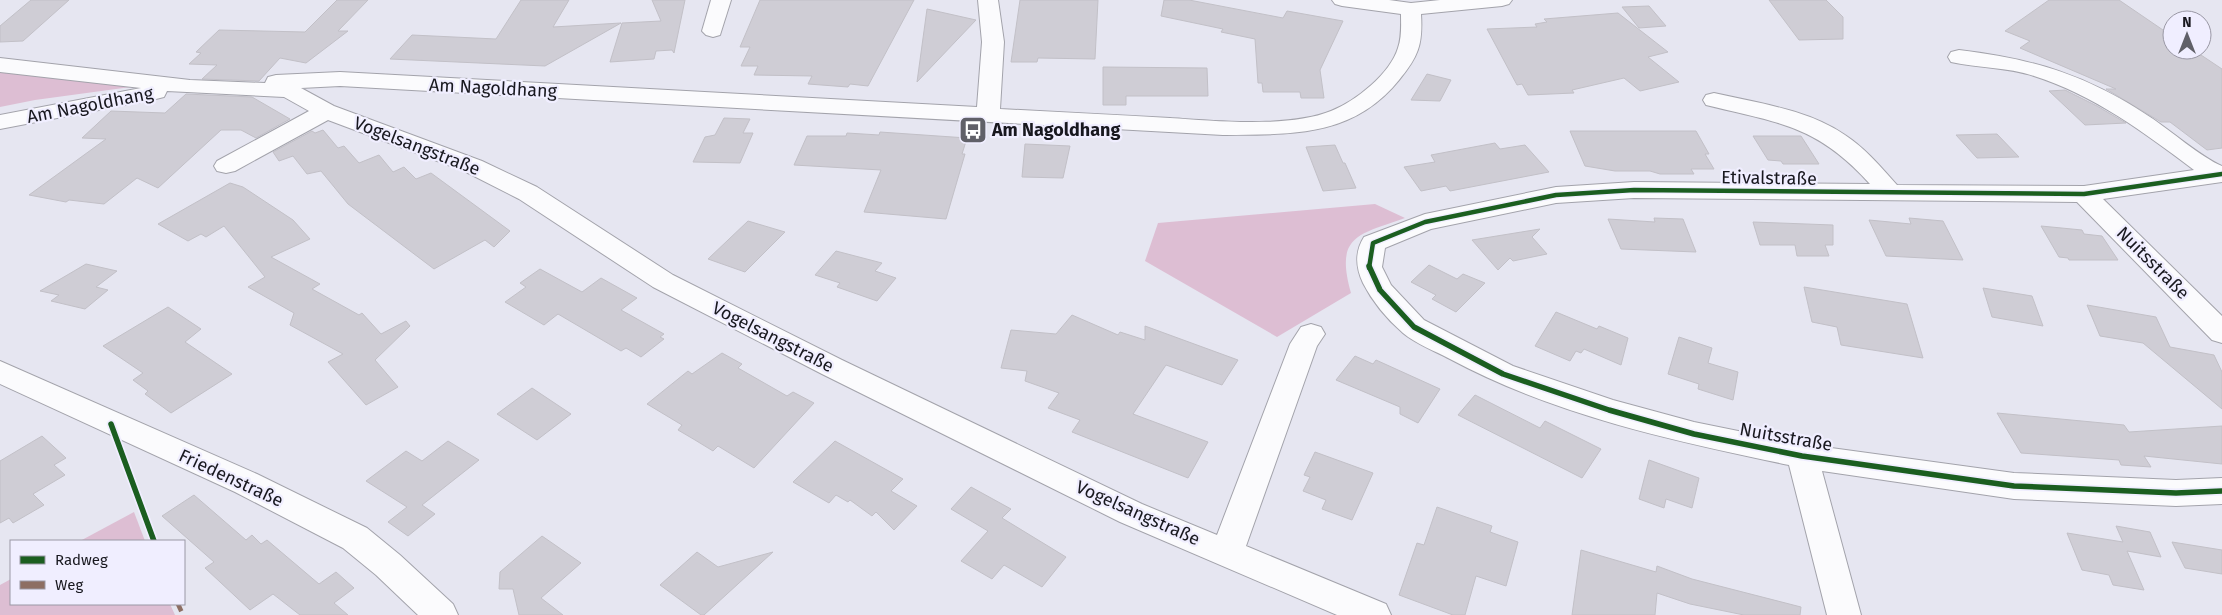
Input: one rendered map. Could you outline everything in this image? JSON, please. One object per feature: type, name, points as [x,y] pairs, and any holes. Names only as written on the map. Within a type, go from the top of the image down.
[{"type":"street","points":[[713,31],[721,0]]},
{"type":"street","points":[[988,0],[993,42],[988,115]]},
{"type":"street","points":[[1342,0],[1411,9],[1502,0]]},
{"type":"street","name":"Am Nagoldhang","points":[[0,122],[130,96],[190,87],[340,79],[1224,128],[1296,127],[1340,118],[1368,101],[1384,87],[1408,50],[1411,9]]},
{"type":"street","name":"Etivalstraße","points":[[1959,57],[2001,62],[2043,72],[2094,94],[2148,124],[2219,174]]},
{"type":"street","points":[[0,65],[190,87]]},
{"type":"street","name":"Vogelsangstraße","points":[[190,87],[289,90],[326,111],[472,166],[528,193],[663,281],[832,367],[1131,513],[1374,615]]},
{"type":"street","points":[[1714,100],[1794,121],[1825,133],[1849,149],[1892,194]]},
{"type":"street","points":[[226,166],[326,111]]},
{"type":"street","name":"Etivalstraße","points":[[1380,290],[1369,267],[1372,243],[1425,222],[1556,195],[1634,190],[1892,194],[2084,194],[2219,174]]},
{"type":"street","name":"Nuitsstraße","points":[[2084,194],[2222,333]]},
{"type":"street","name":"Nuitsstraße","points":[[1380,290],[1414,327],[1504,374],[1609,410],[1694,434],[1802,456],[2014,486],[2176,493],[2222,491]]},
{"type":"street","points":[[1227,553],[1304,344],[1311,334]]},
{"type":"street","name":"Friedenstraße","points":[[0,372],[246,483],[355,538],[388,565],[441,615]]},
{"type":"street","points":[[1802,456],[1844,615]]},
{"type":"shaded area","points":[[0,69],[138,86],[35,100],[0,107]]},
{"type":"shaded area","points":[[1375,204],[1405,218],[1363,234],[1348,249],[1346,260],[1351,293],[1277,337],[1145,261],[1158,223]]},
{"type":"shaded area","points":[[134,512],[145,540],[82,540]]},
{"type":"shaded area","points":[[10,580],[10,605],[170,605],[175,615],[0,615],[0,585]]},
{"type":"building","points":[[31,0],[69,0],[23,41],[0,42],[0,26]]},
{"type":"building","points":[[337,0],[368,0],[338,31],[348,31],[306,63],[280,58],[259,81],[202,79],[217,65],[189,64],[201,53],[196,52],[219,30],[305,32]]},
{"type":"building","points":[[521,0],[569,0],[553,27],[621,23],[545,66],[390,59],[412,35],[496,39]]},
{"type":"building","points":[[652,0],[685,0],[674,53],[672,50],[656,51],[654,59],[610,62],[622,23],[661,21]]},
{"type":"building","points":[[760,0],[914,0],[868,86],[850,84],[848,87],[808,84],[812,76],[754,75],[758,66],[741,66],[750,47],[740,47]]},
{"type":"building","points":[[1020,0],[1098,0],[1095,59],[1038,58],[1037,62],[1011,62]]},
{"type":"building","points":[[1164,0],[1189,0],[1283,18],[1287,11],[1343,21],[1320,70],[1324,98],[1301,98],[1300,92],[1263,92],[1262,83],[1258,83],[1255,39],[1221,32],[1223,29],[1161,16]]},
{"type":"building","points":[[1769,0],[1826,0],[1843,17],[1843,39],[1799,40]]},
{"type":"building","points":[[2049,0],[2119,0],[2162,29],[2162,60],[2208,60],[2222,69],[2222,148],[2207,150],[2170,122],[2161,122],[2106,89],[2116,89],[2020,48],[2030,41],[2005,31]]},
{"type":"building","points":[[1649,6],[1666,26],[1639,28],[1622,7]]},
{"type":"building","points":[[927,9],[976,20],[917,82]]},
{"type":"building","points":[[1618,13],[1668,52],[1648,57],[1679,82],[1640,91],[1624,78],[1572,90],[1574,93],[1528,95],[1522,84],[1517,85],[1487,29],[1537,27],[1535,24],[1547,22],[1544,19]]},
{"type":"building","points":[[1103,67],[1207,68],[1208,96],[1126,96],[1126,105],[1103,105]]},
{"type":"building","points":[[1427,74],[1451,80],[1440,101],[1411,100]]},
{"type":"building","points":[[2065,90],[2126,123],[2085,125],[2049,91]]},
{"type":"building","points":[[186,94],[252,97],[290,119],[256,138],[241,130],[221,130],[158,188],[137,178],[104,204],[69,200],[66,202],[29,195],[106,139],[82,138],[111,111],[165,113]]},
{"type":"building","points":[[724,118],[750,119],[743,133],[753,133],[740,163],[693,162],[705,137],[715,135]]},
{"type":"building","points":[[323,130],[338,148],[344,146],[359,163],[379,155],[393,172],[404,167],[416,179],[431,173],[510,231],[494,247],[485,240],[434,269],[348,204],[321,171],[307,174],[293,156],[279,161],[273,152],[312,131],[315,133]]},
{"type":"building","points":[[1570,131],[1696,131],[1709,154],[1705,154],[1714,169],[1691,169],[1694,174],[1660,174],[1650,171],[1615,171],[1585,166]]},
{"type":"building","points":[[880,132],[967,138],[962,154],[965,154],[946,219],[864,212],[881,170],[794,165],[807,136],[846,136],[847,133],[879,135]]},
{"type":"building","points":[[1997,134],[2019,157],[1977,158],[1956,135]]},
{"type":"building","points":[[1753,136],[1801,136],[1819,164],[1783,164],[1781,161],[1768,160]]},
{"type":"building","points":[[1495,143],[1500,149],[1525,145],[1549,172],[1450,191],[1446,186],[1421,191],[1404,167],[1435,162],[1431,155]]},
{"type":"building","points":[[1025,144],[1070,146],[1063,178],[1022,177]]},
{"type":"building","points":[[1335,145],[1356,188],[1323,191],[1306,147]]},
{"type":"building","points":[[230,183],[243,187],[293,220],[310,239],[271,257],[320,284],[312,289],[359,315],[362,313],[381,334],[406,321],[410,326],[375,360],[398,387],[366,405],[328,362],[343,354],[290,325],[294,313],[248,287],[265,277],[224,226],[206,237],[201,234],[188,241],[158,224]]},
{"type":"building","points":[[1654,218],[1683,219],[1696,252],[1621,249],[1608,219],[1655,222]]},
{"type":"building","points":[[1909,218],[1943,221],[1963,260],[1886,256],[1869,220],[1911,224]]},
{"type":"building","points":[[748,221],[785,232],[745,272],[708,259]]},
{"type":"building","points":[[1753,222],[1833,225],[1833,245],[1825,245],[1829,256],[1797,256],[1795,245],[1760,245]]},
{"type":"building","points":[[2041,226],[2082,230],[2084,234],[2102,236],[2118,260],[2069,260],[2068,258],[2059,257]]},
{"type":"building","points":[[1540,229],[1532,237],[1547,254],[1513,261],[1510,258],[1498,270],[1472,240]]},
{"type":"building","points":[[836,251],[882,263],[875,271],[896,278],[877,301],[837,287],[840,283],[815,275]]},
{"type":"building","points":[[86,264],[117,271],[96,287],[108,290],[85,309],[51,301],[59,295],[40,291]]},
{"type":"building","points":[[1429,265],[1457,279],[1463,274],[1485,283],[1456,312],[1432,299],[1436,295],[1411,282]]},
{"type":"building","points":[[540,269],[582,292],[601,278],[637,298],[621,310],[664,334],[660,337],[664,339],[641,357],[626,348],[621,351],[558,314],[544,325],[505,302],[526,287],[520,283]]},
{"type":"building","points":[[1804,287],[1907,304],[1923,358],[1841,345],[1837,327],[1812,322]]},
{"type":"building","points":[[1983,288],[2032,296],[2043,326],[1992,317]]},
{"type":"building","points":[[2087,305],[2156,317],[2170,347],[2214,355],[2222,372],[2222,409],[2143,343],[2100,336]]},
{"type":"building","points":[[168,307],[201,329],[185,342],[232,374],[171,413],[145,394],[148,391],[133,380],[143,373],[103,346]]},
{"type":"building","points":[[1556,312],[1597,329],[1599,326],[1628,338],[1621,365],[1584,349],[1581,353],[1576,351],[1570,361],[1535,346]]},
{"type":"building","points":[[1072,315],[1118,335],[1120,332],[1145,340],[1145,326],[1238,360],[1222,385],[1166,365],[1133,414],[1208,442],[1188,478],[1072,432],[1080,420],[1048,408],[1059,393],[1025,381],[1027,371],[1001,368],[1011,330],[1056,334]]},
{"type":"building","points":[[1679,337],[1712,348],[1708,363],[1738,372],[1733,400],[1698,389],[1699,384],[1668,374]]},
{"type":"building","points":[[722,353],[742,364],[738,368],[787,396],[793,392],[814,403],[754,468],[718,446],[713,451],[678,430],[682,425],[647,404],[688,371],[692,374]]},
{"type":"building","points":[[1355,356],[1373,364],[1376,360],[1440,389],[1418,423],[1400,414],[1400,407],[1336,380]]},
{"type":"building","points":[[532,388],[571,414],[537,440],[497,414]]},
{"type":"building","points":[[1475,395],[1540,428],[1545,421],[1601,449],[1582,478],[1458,415]]},
{"type":"building","points":[[1997,413],[2124,425],[2129,432],[2222,426],[2222,464],[2144,456],[2151,467],[2121,465],[2119,460],[2021,453]]},
{"type":"building","points":[[42,436],[66,458],[54,465],[65,475],[33,494],[44,505],[13,523],[9,518],[0,523],[0,461]]},
{"type":"building","points":[[448,441],[479,460],[422,505],[435,514],[408,536],[388,522],[407,507],[366,481],[406,451],[422,461]]},
{"type":"building","points":[[835,441],[903,479],[891,491],[917,506],[894,530],[876,512],[872,516],[850,500],[848,502],[836,495],[829,503],[793,482]]},
{"type":"building","points":[[1315,452],[1373,473],[1352,520],[1322,509],[1326,500],[1303,491],[1310,477],[1304,475]]},
{"type":"building","points":[[1649,460],[1699,478],[1692,508],[1666,499],[1664,508],[1639,499]]},
{"type":"building","points":[[971,487],[1011,509],[1002,518],[1066,557],[1042,587],[1004,565],[992,579],[961,561],[988,531],[951,509]]},
{"type":"building","points":[[194,495],[246,540],[252,535],[261,544],[267,540],[319,584],[336,572],[354,588],[334,603],[348,615],[300,615],[273,594],[250,610],[205,568],[214,562],[162,516]]},
{"type":"building","points":[[1437,507],[1492,526],[1490,532],[1518,542],[1506,586],[1476,576],[1465,615],[1453,615],[1399,595],[1417,543],[1424,545]]},
{"type":"building","points":[[2116,526],[2150,532],[2161,557],[2127,551],[2144,590],[2113,585],[2109,575],[2082,570],[2067,533],[2123,542]]},
{"type":"building","points":[[542,536],[581,563],[541,598],[563,615],[519,615],[513,589],[499,589],[500,572]]},
{"type":"building","points":[[2172,542],[2222,550],[2222,574],[2185,568]]},
{"type":"building","points":[[1581,550],[1656,572],[1657,566],[1692,579],[1801,607],[1800,615],[1744,615],[1690,604],[1657,593],[1655,615],[1572,615]]},
{"type":"building","points":[[697,552],[718,567],[773,552],[704,615],[701,615],[660,585]]},
{"type":"marked path","points":[[178,605],[183,615]]},
{"type":"cycle path","points":[[2222,174],[2084,194],[1634,190],[1556,195],[1425,222],[1373,243],[1369,267],[1380,290],[1414,327],[1503,374],[1609,410],[1694,434],[1802,456],[2014,486],[2176,493],[2222,491]]},
{"type":"cycle path","points":[[111,424],[118,448],[154,540]]},
{"type":"place","name":"Am Nagoldhang","points":[[973,130]]}]
